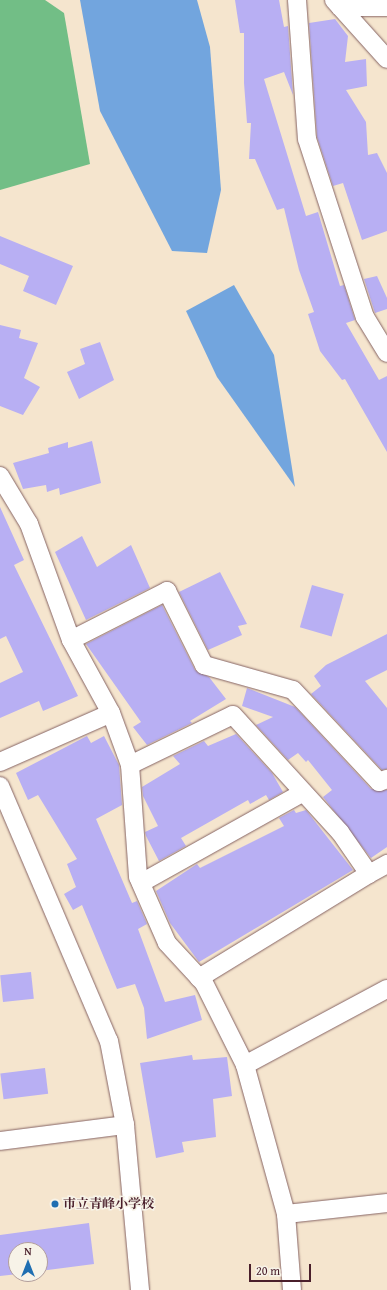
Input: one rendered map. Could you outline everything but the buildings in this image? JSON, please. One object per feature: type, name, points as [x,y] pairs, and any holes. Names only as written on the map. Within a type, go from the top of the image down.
[{"type":"street","points":[[298,0],[307,140],[365,317],[387,353]]},
{"type":"street","points":[[337,4],[387,7]]},
{"type":"street","points":[[337,4],[387,59]]},
{"type":"street","points":[[0,476],[29,524],[71,640],[111,713],[130,765],[141,883],[167,944],[199,978],[245,1065],[286,1214],[292,1290]]},
{"type":"street","points":[[71,640],[167,591],[204,665],[293,690],[379,782],[387,779]]},
{"type":"street","points":[[0,762],[111,713]]},
{"type":"street","points":[[130,765],[233,714],[302,793],[340,832],[369,874]]},
{"type":"street","points":[[0,786],[109,1041],[125,1125],[140,1290]]},
{"type":"street","points":[[141,883],[302,793]]},
{"type":"street","points":[[199,978],[387,864]]},
{"type":"street","points":[[245,1065],[387,989]]},
{"type":"street","points":[[0,1141],[125,1125]]},
{"type":"street","points":[[286,1214],[387,1203]]},
{"type":"green space","points":[[0,0],[45,0],[64,13],[90,164],[0,190]]},
{"type":"water","points":[[80,0],[197,0],[210,47],[221,190],[207,253],[172,251],[100,111]]},
{"type":"water","points":[[234,285],[274,355],[295,487],[217,377],[186,311]]},
{"type":"place","name":"市立青峰小学校","points":[[55,1204]]}]
